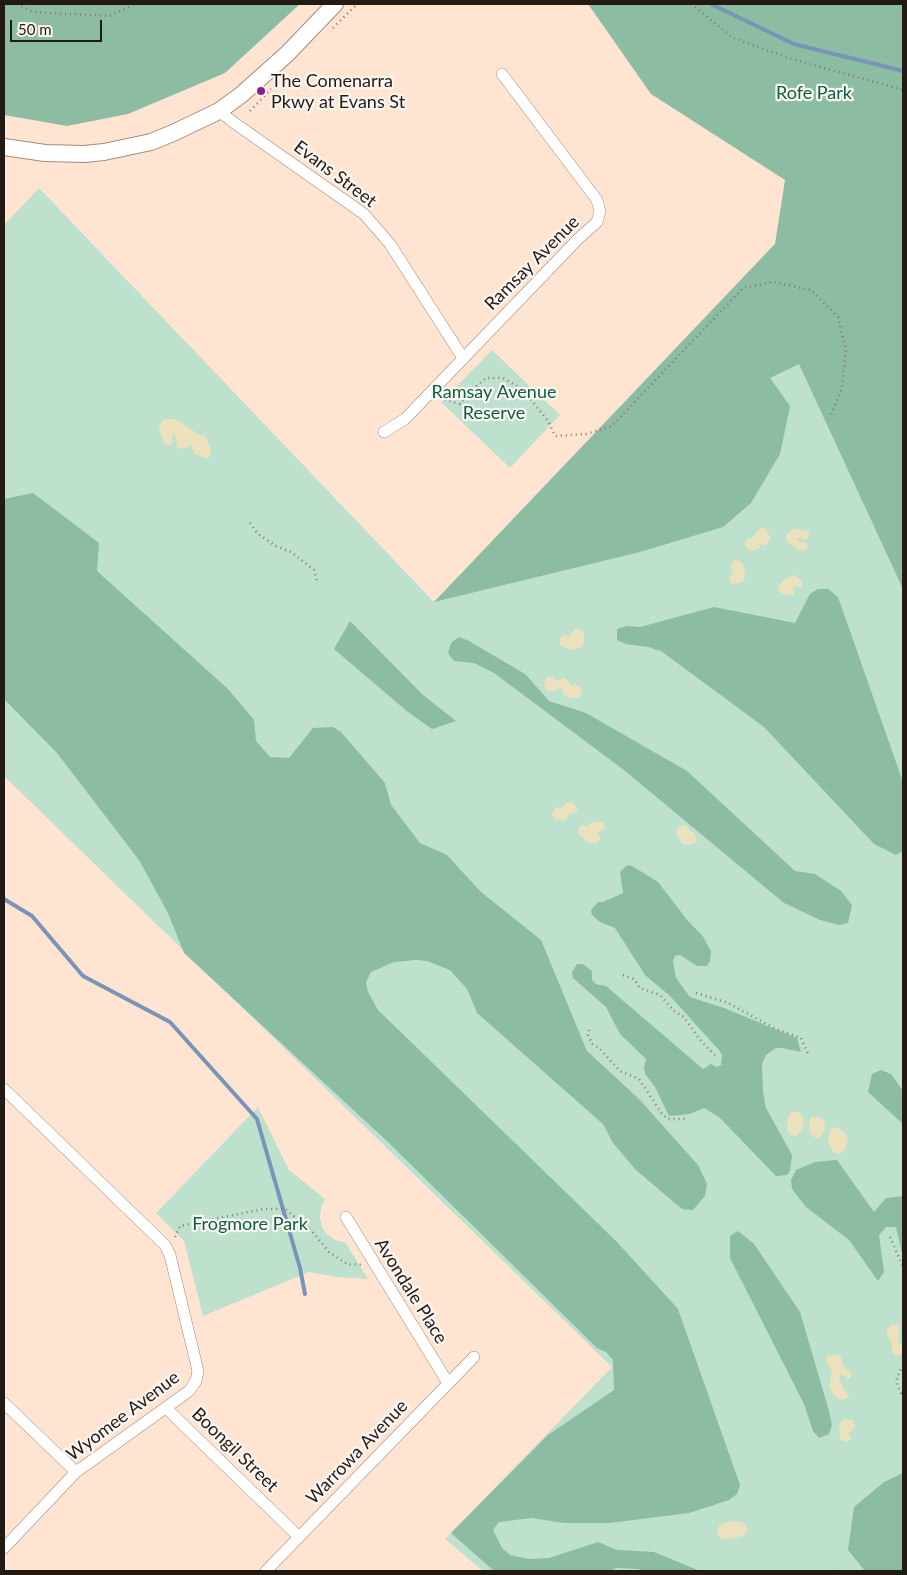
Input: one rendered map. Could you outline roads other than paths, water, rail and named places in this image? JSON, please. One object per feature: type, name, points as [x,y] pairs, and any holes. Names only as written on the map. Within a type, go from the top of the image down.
[{"type":"main road","points":[[4,147],[46,153],[84,154],[104,152],[151,142],[191,125],[219,111],[265,75],[335,4]]},
{"type":"street","name":"Ramsay Avenue","points":[[384,432],[405,419],[462,358],[579,238],[597,222],[600,211],[597,200],[502,74]]},
{"type":"street","name":"Evans Street","points":[[219,111],[364,214],[390,244],[462,358]]},
{"type":"street","name":"Wyomee Avenue","points":[[4,1089],[165,1245],[170,1255],[198,1371],[196,1381],[190,1391],[76,1472],[4,1548]]},
{"type":"street","name":"Avondale Place","points":[[346,1217],[448,1384]]},
{"type":"street","name":"Warrowa Avenue","points":[[266,1571],[474,1356]]},
{"type":"street","points":[[4,1403],[76,1472]]},
{"type":"street","name":"Boongil Street","points":[[167,1409],[299,1537]]},
{"type":"waterway","points":[[711,4],[794,44],[903,71]]},
{"type":"waterway","points":[[4,899],[32,916],[83,976],[170,1022],[257,1119],[300,1268],[305,1294]]},
{"type":"place","name":"The Comenarra Pkwy at Evans St","points":[[261,91]]},
{"type":"park label","name":"Rofe Park","points":[[814,93]]},
{"type":"park label","name":"Ramsay Avenue Reserve","points":[[494,402]]},
{"type":"park label","name":"Frogmore Park","points":[[250,1224]]}]
